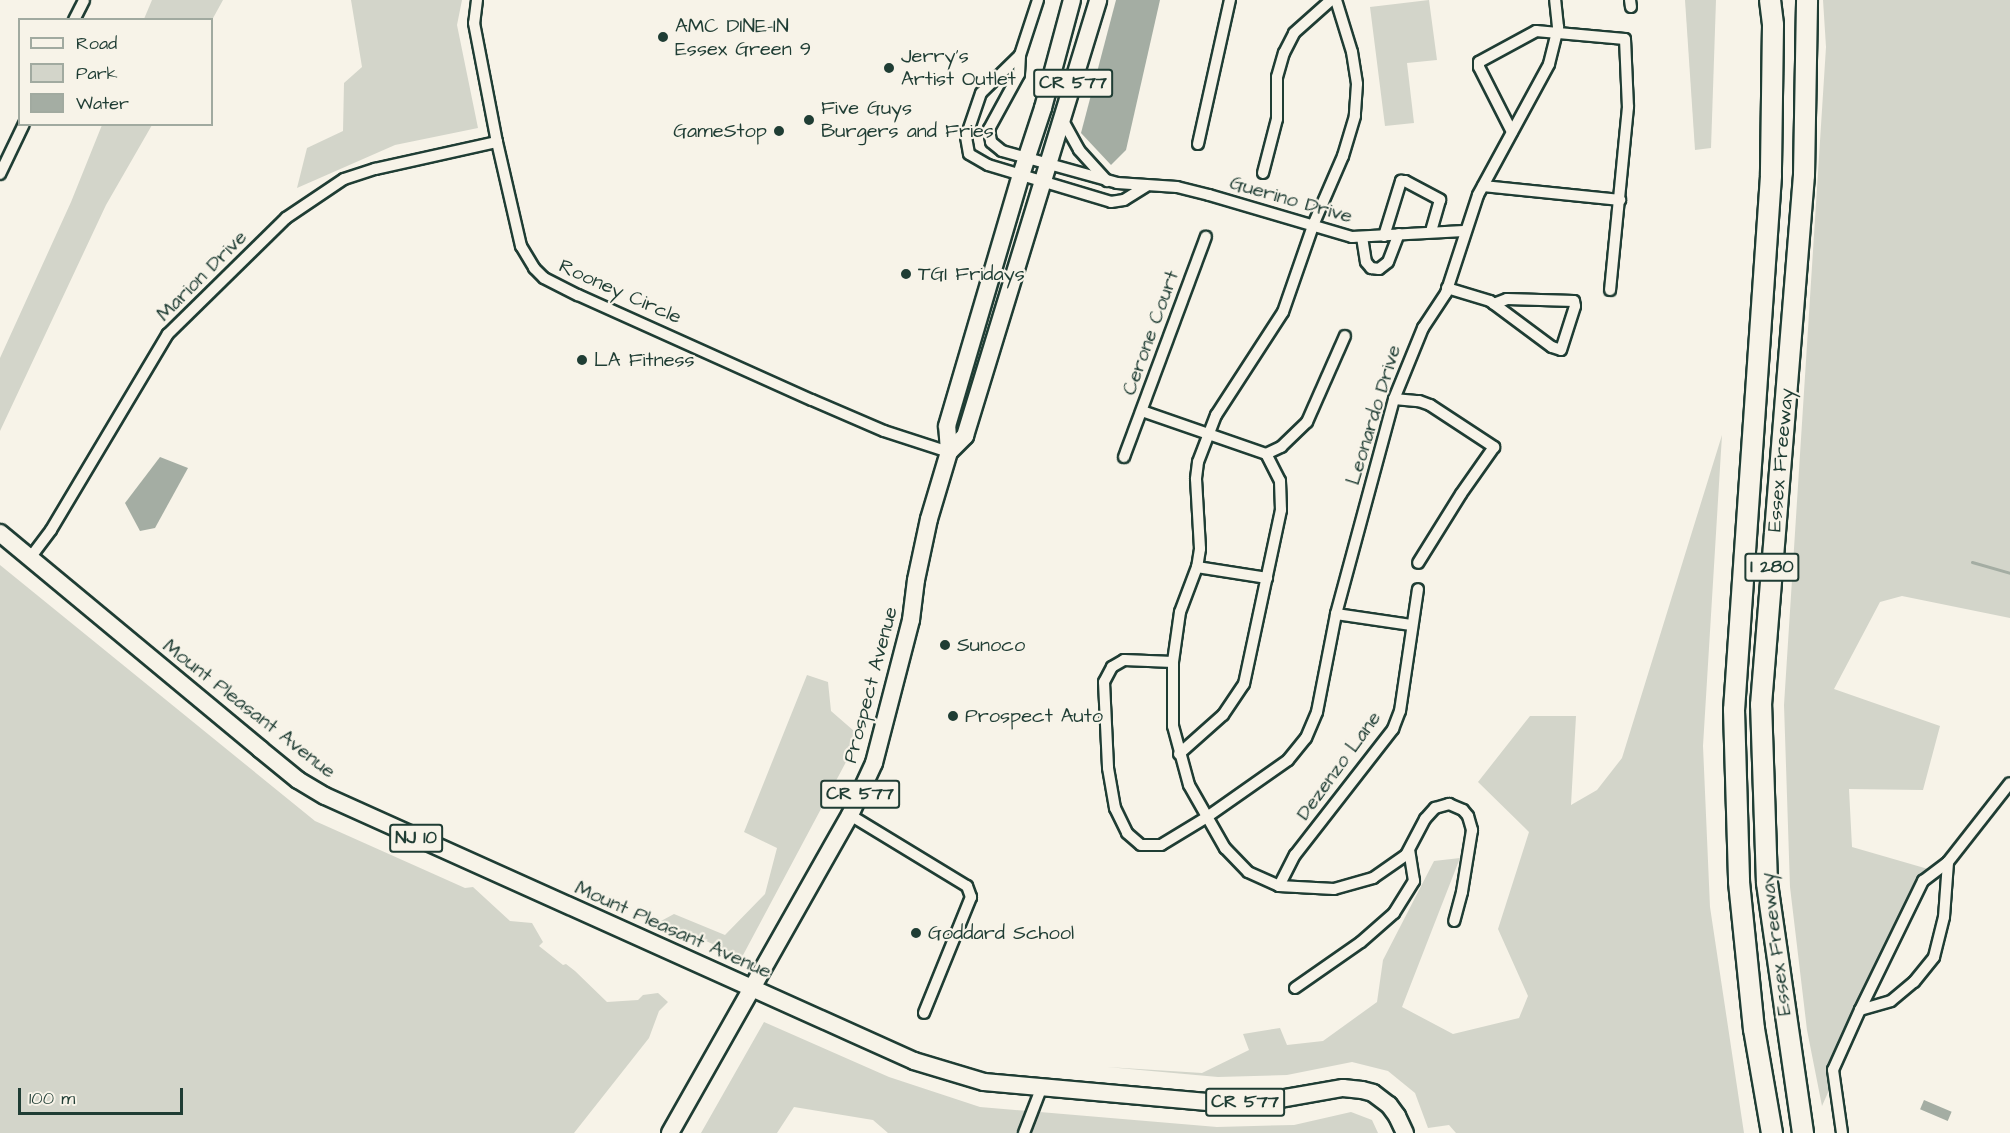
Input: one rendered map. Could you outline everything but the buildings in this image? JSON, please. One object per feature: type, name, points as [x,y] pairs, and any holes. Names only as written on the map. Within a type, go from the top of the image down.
[{"type":"highway","name":"Essex Freeway","points":[[1770,0],[1773,25],[1771,176],[1734,710],[1739,882],[1754,1029],[1772,1133]]},
{"type":"highway","name":"Essex Freeway","points":[[1803,1133],[1767,883],[1761,705],[1804,175],[1807,0]]},
{"type":"main road","name":"Prospect Avenue","points":[[670,1133],[850,815],[874,763],[911,620],[916,580],[930,519],[949,452],[947,426],[1072,0]]},
{"type":"main road","name":"Prospect Avenue","points":[[949,452],[965,436],[1098,0]]},
{"type":"main road","name":"Mount Pleasant Avenue","points":[[0,533],[298,780],[325,796],[947,1073],[984,1082],[1041,1089],[1246,1102],[1343,1088],[1362,1090],[1373,1093],[1389,1105],[1405,1133]]},
{"type":"street","points":[[75,18],[84,0]]},
{"type":"street","name":"Rooney Circle","points":[[477,0],[474,23],[520,246],[526,258],[544,278],[884,431],[949,452]]},
{"type":"street","points":[[1038,0],[1020,55],[1018,74],[992,119],[990,136],[996,147],[1027,158],[1045,173]]},
{"type":"street","points":[[1198,144],[1230,0]]},
{"type":"street","points":[[1263,173],[1277,118],[1277,77],[1284,53],[1294,33],[1331,0]]},
{"type":"street","points":[[1336,0],[1352,52],[1357,84],[1354,116],[1343,156],[1313,227],[1283,312],[1232,389],[1207,434],[1196,479],[1200,549],[1197,567],[1180,612],[1173,662],[1173,726],[1179,754],[1190,785],[1207,817],[1236,862],[1262,880],[1279,886],[1334,889],[1373,878],[1391,867],[1409,851],[1425,819],[1435,808],[1449,804],[1457,806],[1468,816],[1472,830],[1462,892],[1454,921]]},
{"type":"street","name":"Leonardo Drive","points":[[1173,662],[1124,660],[1112,667],[1104,682],[1108,768],[1115,808],[1127,833],[1141,846],[1161,845],[1207,817],[1288,760],[1306,738],[1317,712],[1336,614],[1394,399],[1409,357],[1447,288],[1464,231],[1483,186],[1549,64],[1557,32],[1555,0]]},
{"type":"street","points":[[1512,132],[1479,67],[1479,62],[1536,31],[1626,39],[1628,106],[1610,290]]},
{"type":"street","points":[[1020,55],[981,93],[970,121],[965,144],[969,154],[977,161],[1021,175]]},
{"type":"street","points":[[1062,119],[1079,150],[1107,181]]},
{"type":"street","points":[[0,174],[23,126]]},
{"type":"street","name":"Marion Drive","points":[[30,558],[51,530],[168,334],[286,218],[344,179],[497,142]]},
{"type":"street","name":"Guerino Drive","points":[[1045,173],[1111,202],[1124,201],[1146,186]]},
{"type":"street","name":"Guerino Drive","points":[[1021,175],[1045,173],[1146,186],[1177,187],[1313,227],[1362,237],[1464,231]]},
{"type":"street","points":[[1384,236],[1401,182],[1405,181],[1440,201],[1431,232]]},
{"type":"street","points":[[1483,186],[1620,200]]},
{"type":"street","points":[[1362,237],[1366,262],[1371,268],[1379,269],[1388,262],[1399,234]]},
{"type":"street","name":"Cerone Court","points":[[1206,237],[1142,411],[1266,454]]},
{"type":"street","points":[[1447,288],[1474,294],[1494,304],[1552,347],[1561,350],[1575,306],[1574,301],[1507,299],[1494,304]]},
{"type":"street","points":[[1179,754],[1222,715],[1244,684],[1282,494],[1275,468],[1266,454],[1281,447],[1307,422],[1345,336]]},
{"type":"street","points":[[1394,399],[1419,401],[1430,405],[1494,447],[1461,494],[1418,563]]},
{"type":"street","points":[[1124,457],[1142,411]]},
{"type":"street","points":[[1197,567],[1267,578]]},
{"type":"street","name":"Dezenzo Lane","points":[[1279,886],[1295,855],[1393,729],[1400,711],[1418,589]]},
{"type":"street","points":[[1336,614],[1411,625]]},
{"type":"street","points":[[1842,1133],[1833,1070],[1860,1010],[1923,881],[1948,862],[2010,783]]},
{"type":"street","points":[[850,815],[967,886],[971,897],[924,1013]]},
{"type":"street","points":[[1295,988],[1360,942],[1394,913],[1414,882],[1409,851]]},
{"type":"street","points":[[1860,1010],[1891,1001],[1914,982],[1934,957],[1944,917],[1948,862]]},
{"type":"street","points":[[1024,1133],[1041,1089]]},
{"type":"green space","points":[[152,0],[223,0],[213,18],[144,18]]},
{"type":"green space","points":[[351,0],[462,0],[457,25],[478,128],[395,145],[297,188],[307,148],[343,131],[344,83],[362,67]]},
{"type":"green space","points":[[1429,0],[1437,60],[1407,63],[1414,123],[1385,126],[1370,7]]},
{"type":"green space","points":[[1685,0],[1716,0],[1711,148],[1695,150]]},
{"type":"green space","points":[[1823,0],[2010,0],[2010,618],[1902,596],[1880,602],[1834,689],[1940,726],[1923,790],[1849,789],[1852,847],[1928,869],[1822,1106],[1807,1030],[1790,887],[1784,705],[1826,47]]},
{"type":"green space","points":[[102,126],[151,126],[106,205],[0,431],[0,358],[71,202]]},
{"type":"green space","points":[[1722,435],[1703,746],[1710,907],[1744,1133],[1456,1133],[1449,1125],[1428,1128],[1415,1093],[1388,1071],[1352,1062],[1287,1075],[1218,1077],[1107,1067],[1202,1073],[1249,1050],[1243,1034],[1280,1028],[1287,1045],[1323,1041],[1377,1002],[1383,960],[1434,861],[1460,858],[1402,1007],[1453,1034],[1519,1018],[1528,996],[1498,929],[1529,832],[1478,782],[1530,716],[1576,716],[1571,805],[1597,790],[1622,758]]},
{"type":"green space","points":[[0,565],[315,821],[465,888],[473,887],[510,921],[532,923],[543,942],[539,946],[563,965],[566,964],[575,971],[607,1002],[638,1000],[643,995],[658,993],[668,1002],[659,1011],[649,1038],[574,1133],[0,1133]]},
{"type":"green space","points":[[807,675],[828,682],[831,711],[854,731],[846,762],[742,957],[661,921],[674,914],[725,935],[765,894],[777,848],[744,832]]},
{"type":"green space","points":[[764,1022],[889,1077],[980,1107],[1217,1127],[1294,1125],[1351,1112],[1372,1120],[1378,1133],[888,1133],[873,1120],[794,1107],[777,1133],[701,1133]]},
{"type":"water","points":[[1116,0],[1160,0],[1126,150],[1111,165],[1081,133]]},
{"type":"water","points":[[160,457],[188,468],[155,528],[140,531],[125,503]]},
{"type":"water","points":[[1924,1100],[1952,1112],[1948,1121],[1920,1109]]},
{"type":"waterway","points":[[1972,562],[2010,573]]},
{"type":"place","name":"AMC DINE-IN Essex Green 9","points":[[663,37]]},
{"type":"place","name":"Jerry's Artist Outlet","points":[[889,68]]},
{"type":"place","name":"Five Guys Burgers and Fries","points":[[809,120]]},
{"type":"place","name":"GameStop","points":[[779,131]]},
{"type":"place","name":"TGI Fridays","points":[[906,274]]},
{"type":"place","name":"LA Fitness","points":[[582,360]]},
{"type":"place","name":"Sunoco","points":[[945,645]]},
{"type":"place","name":"Prospect Auto","points":[[953,716]]},
{"type":"place","name":"Goddard School","points":[[916,933]]}]
